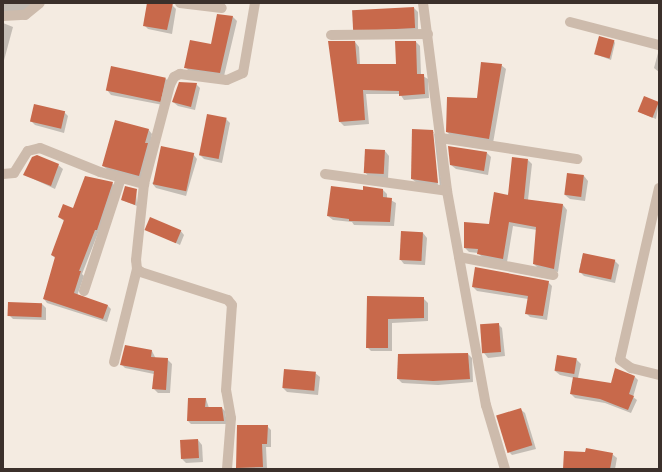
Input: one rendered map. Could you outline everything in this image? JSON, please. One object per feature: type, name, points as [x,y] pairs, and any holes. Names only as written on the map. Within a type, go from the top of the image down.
[{"type":"street","points":[[3,16],[25,15],[40,3]]},
{"type":"street","points":[[180,3],[222,8]]},
{"type":"street","points":[[114,362],[137,269],[144,184],[174,77],[189,75],[227,80],[243,74],[256,3]]},
{"type":"street","points":[[423,3],[447,191],[486,405],[505,469]]},
{"type":"street","points":[[570,22],[659,44]]},
{"type":"street","points":[[331,35],[428,34]]},
{"type":"street","points":[[440,138],[577,159]]},
{"type":"street","points":[[3,174],[14,173],[28,151],[40,148],[121,178],[144,184]]},
{"type":"street","points":[[326,174],[447,191]]},
{"type":"street","points":[[84,291],[121,178]]},
{"type":"street","points":[[659,188],[620,360],[631,368],[659,375]]},
{"type":"street","points":[[460,257],[553,275]]},
{"type":"street","points":[[137,269],[228,300],[232,305],[226,390],[231,418],[227,469]]},
{"type":"building","points":[[147,3],[173,3],[167,30],[143,26]]},
{"type":"building","points":[[414,7],[415,28],[353,31],[352,10]]},
{"type":"building","points":[[217,14],[233,16],[220,73],[184,68],[190,40],[211,44]]},
{"type":"building","points":[[599,36],[614,40],[610,58],[594,54]]},
{"type":"building","points":[[328,41],[355,41],[357,64],[396,64],[395,41],[416,41],[417,74],[424,74],[425,94],[399,96],[399,91],[363,90],[365,120],[339,122]]},
{"type":"building","points":[[481,62],[502,64],[489,139],[446,132],[447,97],[477,98]]},
{"type":"building","points":[[111,66],[166,78],[161,102],[106,90]]},
{"type":"building","points":[[179,82],[197,83],[191,107],[172,102]]},
{"type":"building","points":[[644,96],[659,102],[652,118],[638,112]]},
{"type":"building","points":[[34,104],[65,111],[61,129],[30,122]]},
{"type":"building","points":[[207,114],[227,118],[219,159],[199,155]]},
{"type":"building","points":[[115,120],[149,129],[145,143],[148,143],[139,176],[102,166]]},
{"type":"building","points":[[412,129],[433,130],[438,183],[411,179]]},
{"type":"building","points":[[161,146],[194,153],[186,191],[153,184]]},
{"type":"building","points":[[448,146],[487,152],[484,171],[450,165]]},
{"type":"building","points":[[365,149],[385,150],[384,174],[364,173]]},
{"type":"building","points":[[37,155],[59,164],[51,186],[23,175],[32,157]]},
{"type":"building","points":[[512,157],[528,159],[524,199],[563,204],[554,269],[533,264],[536,227],[509,222],[503,259],[477,254],[478,249],[464,248],[464,222],[489,224],[494,192],[508,195]]},
{"type":"building","points":[[567,173],[584,175],[581,197],[564,195]]},
{"type":"building","points":[[85,176],[113,182],[97,230],[95,230],[79,271],[81,271],[74,293],[108,305],[103,319],[43,299],[55,257],[51,255],[64,220],[58,217],[63,204],[73,208]]},
{"type":"building","points":[[125,186],[137,189],[135,205],[121,200]]},
{"type":"building","points":[[331,186],[363,190],[363,186],[383,189],[383,197],[392,198],[390,222],[349,221],[349,219],[327,216]]},
{"type":"building","points":[[150,217],[181,230],[176,243],[145,230]]},
{"type":"building","points":[[401,231],[423,232],[421,261],[399,260]]},
{"type":"building","points":[[583,253],[615,260],[611,279],[579,273]]},
{"type":"building","points":[[475,267],[549,281],[543,316],[525,314],[528,296],[472,287]]},
{"type":"building","points":[[367,296],[424,297],[424,318],[388,319],[388,348],[366,348]]},
{"type":"building","points":[[8,302],[42,303],[41,317],[8,316]]},
{"type":"building","points":[[499,323],[501,352],[482,353],[480,324]]},
{"type":"building","points":[[125,345],[152,350],[151,357],[168,358],[166,390],[152,389],[154,371],[120,365]]},
{"type":"building","points":[[468,353],[470,379],[433,381],[397,379],[398,354]]},
{"type":"building","points":[[557,355],[577,358],[574,374],[554,371]]},
{"type":"building","points":[[615,368],[635,376],[629,394],[634,396],[628,410],[600,399],[570,394],[573,377],[611,383]]},
{"type":"building","points":[[284,369],[316,372],[314,391],[282,388]]},
{"type":"building","points":[[188,398],[206,398],[205,407],[222,407],[224,421],[187,421]]},
{"type":"building","points":[[521,408],[532,445],[508,453],[496,416]]},
{"type":"building","points":[[237,425],[268,425],[267,444],[262,444],[263,467],[236,468]]},
{"type":"building","points":[[198,439],[199,458],[181,459],[180,440]]},
{"type":"building","points":[[586,448],[613,453],[610,469],[563,469],[564,451],[585,452]]}]
